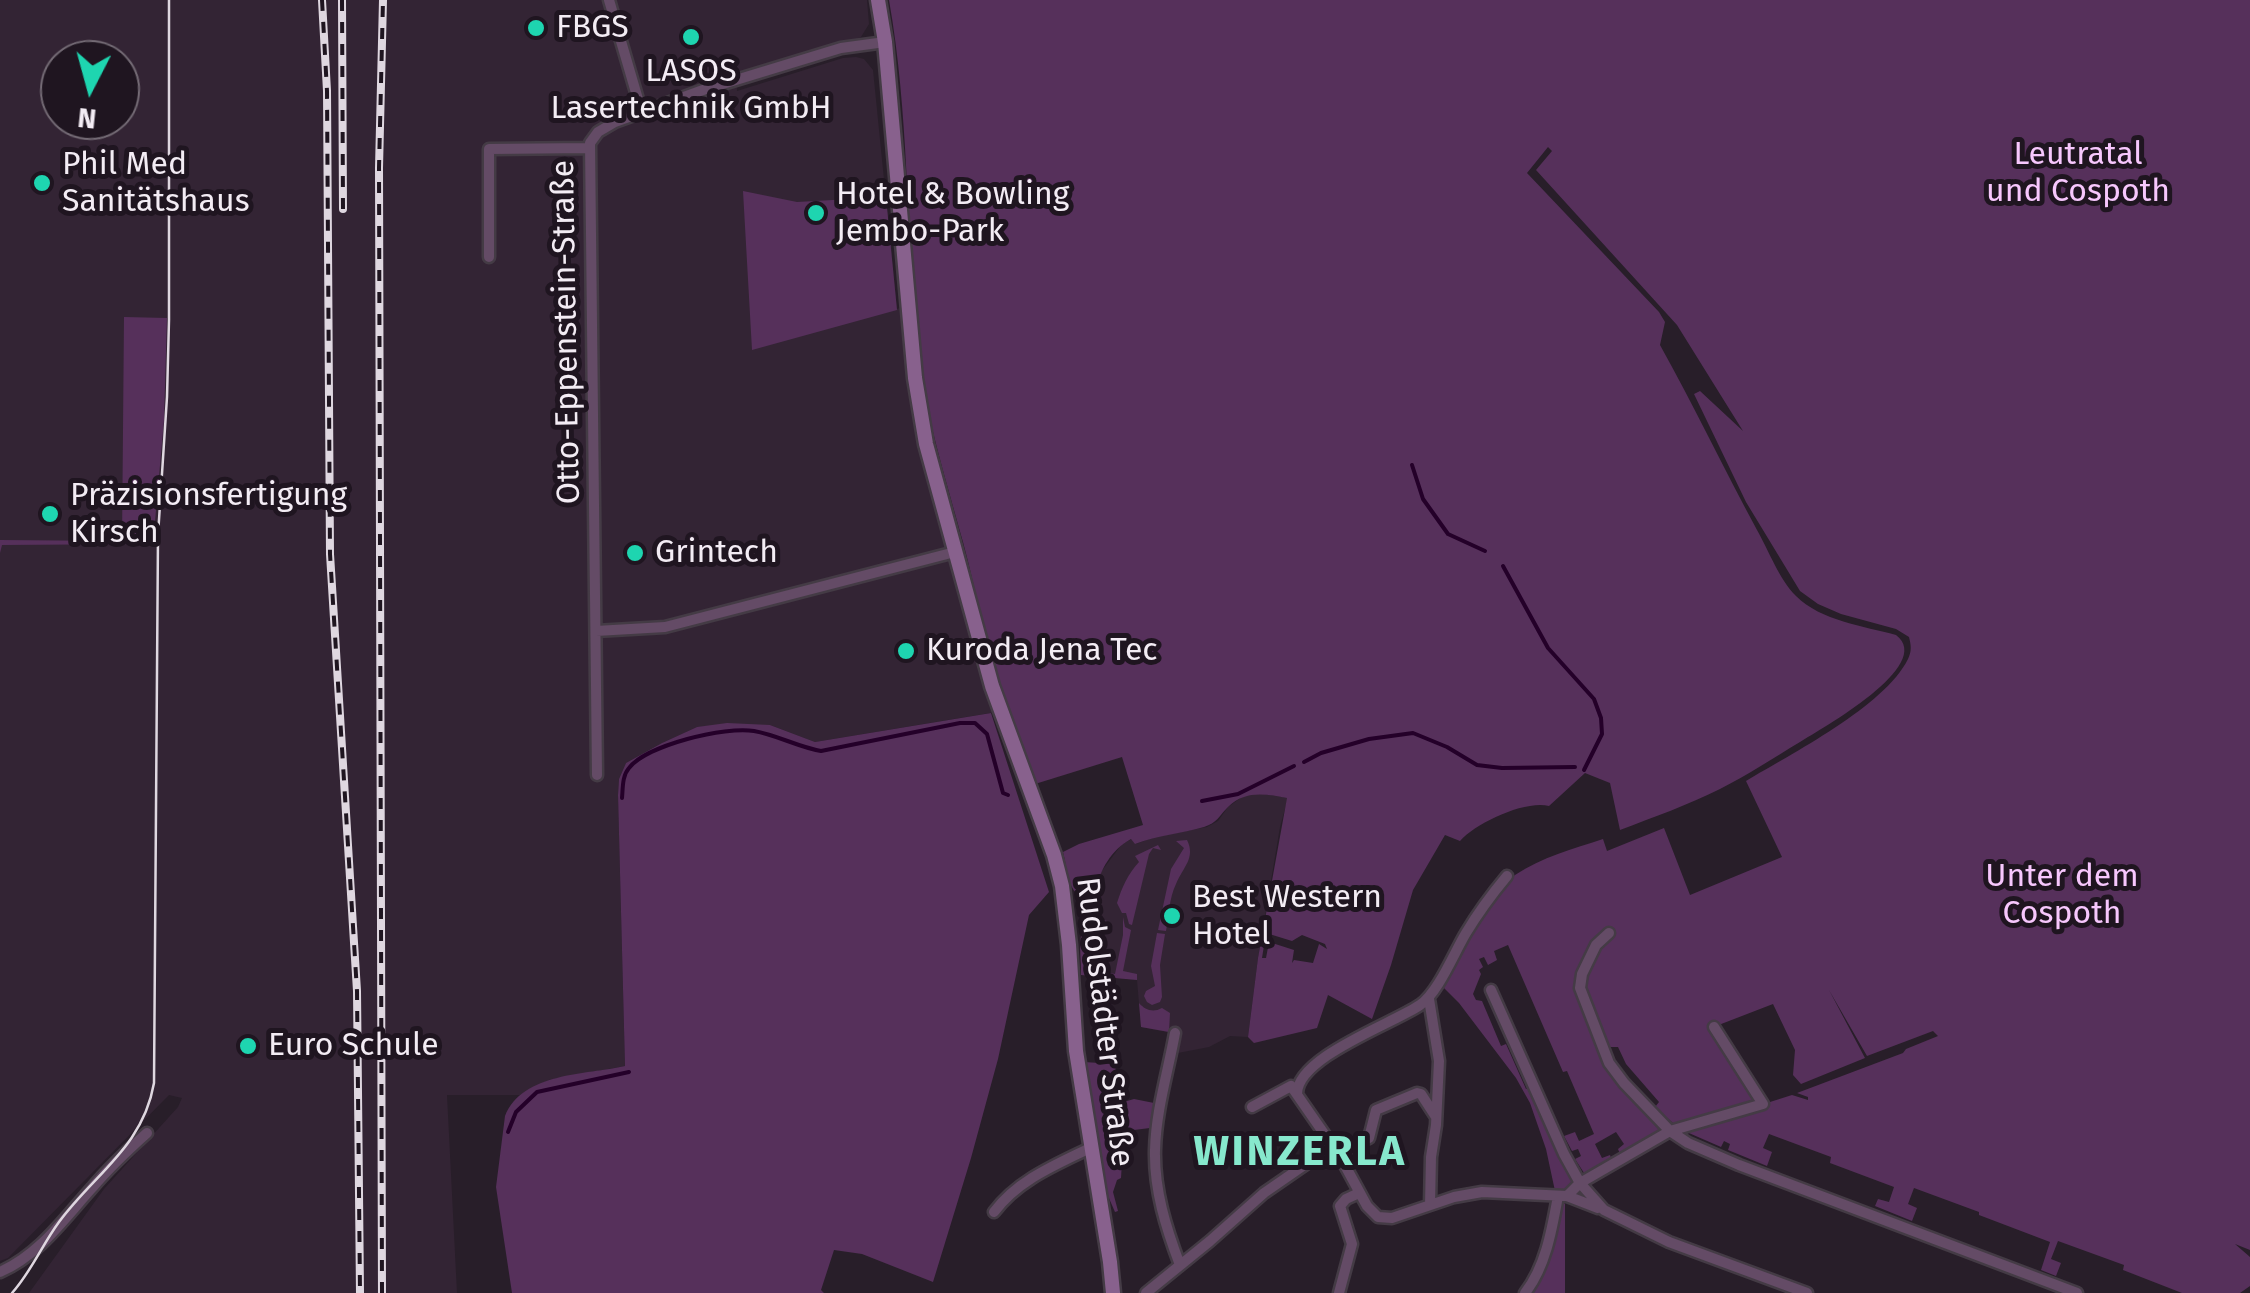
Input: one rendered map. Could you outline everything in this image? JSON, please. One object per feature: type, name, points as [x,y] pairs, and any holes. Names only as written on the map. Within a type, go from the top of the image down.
[{"type":"street","points":[[608,0],[642,113]]},
{"type":"street","name":"Rudolstädter Straße","points":[[878,0],[915,378],[926,444],[992,686],[1062,886],[1076,1051],[1112,1293]]},
{"type":"street","name":"Otto-Eppenstein-Straße","points":[[597,775],[589,148],[595,135],[606,126],[704,90],[842,48],[885,42]]},
{"type":"street","points":[[490,257],[488,149],[589,148]]},
{"type":"street","points":[[596,631],[664,628],[956,552]]},
{"type":"street","points":[[1298,1096],[1298,1082],[1328,1056],[1428,999],[1477,914],[1507,876]]},
{"type":"street","points":[[1609,933],[1596,945],[1582,974],[1580,988],[1610,1063],[1670,1131],[1739,1165],[2077,1293]]},
{"type":"street","points":[[1492,990],[1564,1154],[1580,1183],[1604,1210]]},
{"type":"street","points":[[1428,999],[1438,1056],[1430,1205]]},
{"type":"street","points":[[1525,1293],[1544,1256],[1563,1196],[1670,1131],[1763,1104],[1714,1027]]},
{"type":"street","points":[[1175,1033],[1158,1120],[1155,1165],[1164,1216],[1180,1265]]},
{"type":"street","points":[[1252,1106],[1291,1086],[1335,1149],[1372,1213],[1384,1219],[1482,1192],[1563,1196],[1604,1210],[1669,1242],[1807,1293]]},
{"type":"street","points":[[1146,1293],[1264,1193],[1335,1149],[1369,1138],[1378,1108],[1417,1093],[1422,1094],[1436,1118]]},
{"type":"street","points":[[0,1272],[48,1238],[148,1132]]},
{"type":"street","points":[[994,1212],[1021,1184],[1090,1148]]},
{"type":"street","points":[[1339,1293],[1352,1246],[1340,1207],[1358,1192]]},
{"type":"shaded area","points":[[0,0],[867,0],[869,24],[861,37],[736,77],[737,91],[843,58],[864,59],[873,70],[897,309],[902,307],[908,361],[996,712],[815,742],[770,725],[697,727],[626,763],[618,795],[625,1066],[549,1080],[520,1095],[447,1095],[457,1293],[29,1293],[104,1189],[178,1107],[182,1098],[169,1095],[8,1258],[0,1261]]},
{"type":"shaded area","name":"Best Western Hotel","points":[[1259,793],[1288,798],[1258,958],[1248,1037],[1230,1036],[1209,1047],[1178,1053],[1178,1034],[1141,1027],[1137,980],[1081,975],[1081,931],[1075,894],[1087,901],[1095,893],[1101,872],[1122,844],[1207,827],[1242,797]]},
{"type":"green space","points":[[889,0],[2250,0],[2250,1250],[2235,1244],[2250,1257],[2250,1286],[2240,1293],[2182,1293],[2123,1270],[2124,1265],[2058,1241],[2051,1259],[2061,1263],[2056,1276],[2041,1270],[2050,1242],[1979,1212],[1914,1188],[1908,1204],[1917,1208],[1912,1221],[1875,1206],[1878,1199],[1889,1202],[1894,1187],[1830,1163],[1831,1157],[1769,1134],[1763,1148],[1772,1152],[1767,1166],[1728,1150],[1730,1144],[1724,1141],[1721,1147],[1682,1130],[1792,1095],[1808,1100],[1797,1093],[1938,1036],[1933,1031],[1867,1056],[1829,990],[1865,1058],[1801,1084],[1793,1075],[1795,1050],[1773,1004],[1716,1026],[1763,1097],[1674,1124],[1655,1107],[1659,1102],[1626,1064],[1618,1047],[1605,1047],[1582,988],[1584,964],[1576,982],[1604,1067],[1661,1130],[1620,1154],[1618,1149],[1624,1144],[1616,1132],[1595,1144],[1602,1158],[1610,1155],[1612,1161],[1586,1176],[1575,1159],[1581,1156],[1578,1149],[1572,1151],[1564,1136],[1575,1132],[1579,1141],[1594,1134],[1508,945],[1494,951],[1497,960],[1488,965],[1484,957],[1479,959],[1483,967],[1473,994],[1482,1001],[1501,1046],[1506,1044],[1574,1181],[1569,1192],[1555,1191],[1530,1103],[1516,1078],[1443,987],[1485,910],[1505,883],[1536,863],[1603,839],[1607,851],[1664,828],[1690,895],[1782,857],[1746,781],[1858,711],[1896,677],[1911,648],[1909,637],[1896,629],[1841,614],[1800,591],[1746,502],[1694,394],[1700,391],[1743,431],[1677,325],[1536,170],[1552,151],[1548,147],[1527,173],[1659,312],[1665,322],[1660,345],[1784,581],[1796,596],[1818,611],[1843,622],[1896,635],[1904,648],[1901,663],[1871,695],[1750,772],[1696,800],[1620,830],[1610,783],[1585,773],[1549,806],[1527,806],[1501,814],[1460,841],[1445,835],[1413,890],[1372,1019],[1328,995],[1317,1028],[1254,1043],[1248,1037],[1287,798],[1249,796],[1235,802],[1204,827],[1135,844],[1131,839],[1103,868],[1095,892],[1102,899],[1094,902],[1079,895],[1071,884],[1063,852],[1143,825],[1122,757],[1035,784],[1003,698],[920,368]],"holes":[[[1266,933],[1292,941],[1302,935],[1325,944],[1327,949],[1319,944],[1313,963],[1292,963],[1294,950],[1269,942],[1266,958],[1262,958]]]},
{"type":"green space","points":[[743,191],[797,202],[886,197],[897,310],[752,350]]},
{"type":"green space","points":[[124,317],[167,318],[164,420],[153,544],[2,545],[0,553],[0,540],[122,541]]},
{"type":"green space","points":[[991,713],[1049,892],[1029,915],[998,1059],[933,1282],[862,1254],[834,1250],[821,1290],[824,1293],[512,1293],[496,1187],[505,1116],[526,1091],[541,1083],[625,1066],[618,795],[626,763],[697,727],[727,723],[770,725],[815,742]]},
{"type":"green space","points":[[1187,840],[1189,857],[1174,889],[1166,931],[1158,930],[1171,869],[1184,848],[1176,841]]},
{"type":"green space","points":[[1158,845],[1161,850],[1153,848],[1149,854],[1132,925],[1129,924],[1117,903],[1119,897],[1139,862],[1135,856]]},
{"type":"green space","points":[[1094,917],[1107,921],[1098,920],[1089,969],[1115,974],[1123,917],[1125,927],[1131,930],[1123,971],[1137,974],[1137,980],[1081,975],[1081,934]]},
{"type":"green space","points":[[1157,933],[1165,934],[1160,965],[1162,997],[1152,1005],[1144,996],[1155,986],[1151,966]]},
{"type":"green space","points":[[1139,1003],[1149,1010],[1162,1008],[1170,1013],[1169,1032],[1141,1027]]},
{"type":"green space","points":[[1084,1062],[1115,1064],[1120,1103],[1134,1099],[1154,1103],[1150,1128],[1134,1130],[1120,1139],[1121,1178],[1113,1192],[1118,1211],[1115,1212],[1101,1180]]},
{"type":"green space","points":[[1565,1203],[1565,1293],[1528,1293],[1559,1209]]},
{"type":"waterway","points":[[1412,465],[1423,499],[1448,534],[1485,551]]},
{"type":"waterway","points":[[1503,566],[1548,648],[1594,699],[1602,734],[1584,770]]},
{"type":"waterway","points":[[622,798],[625,775],[638,760],[706,734],[754,731],[821,751],[960,723],[975,723],[987,734],[1003,793],[1008,795]]},
{"type":"waterway","points":[[1304,762],[1369,739],[1413,733],[1477,765],[1575,767]]},
{"type":"waterway","points":[[1202,801],[1238,794],[1294,766]]},
{"type":"waterway","points":[[508,1132],[516,1112],[537,1092],[629,1072]]},
{"type":"tram line","points":[[12,1293],[59,1222],[128,1142],[148,1105],[154,1083],[158,535],[169,320],[169,0]]},
{"type":"railway","points":[[322,0],[327,91],[330,554],[357,991],[360,1293]]},
{"type":"railway","points":[[342,0],[343,209]]},
{"type":"railway","points":[[382,1293],[379,168],[383,0]]},
{"type":"place","name":"FBGS","points":[[536,28]]},
{"type":"place","name":"LASOS Lasertechnik GmbH","points":[[691,37]]},
{"type":"place","name":"Phil Med Sanitätshaus","points":[[42,183]]},
{"type":"place","name":"Hotel & Bowling Jembo-Park","points":[[816,213]]},
{"type":"place","name":"Präzisionsfertigung Kirsch","points":[[50,514]]},
{"type":"place","name":"Grintech","points":[[635,553]]},
{"type":"place","name":"Kuroda Jena Tec","points":[[906,651]]},
{"type":"place","name":"Best Western Hotel","points":[[1172,916]]},
{"type":"place","name":"Euro Schule","points":[[248,1046]]},
{"type":"district","name":"WINZERLA","points":[[1300,1153]]},
{"type":"park label","name":"Leutratal und Cospoth","points":[[2078,174]]},
{"type":"park label","name":"Unter dem Cospoth","points":[[2062,896]]}]
